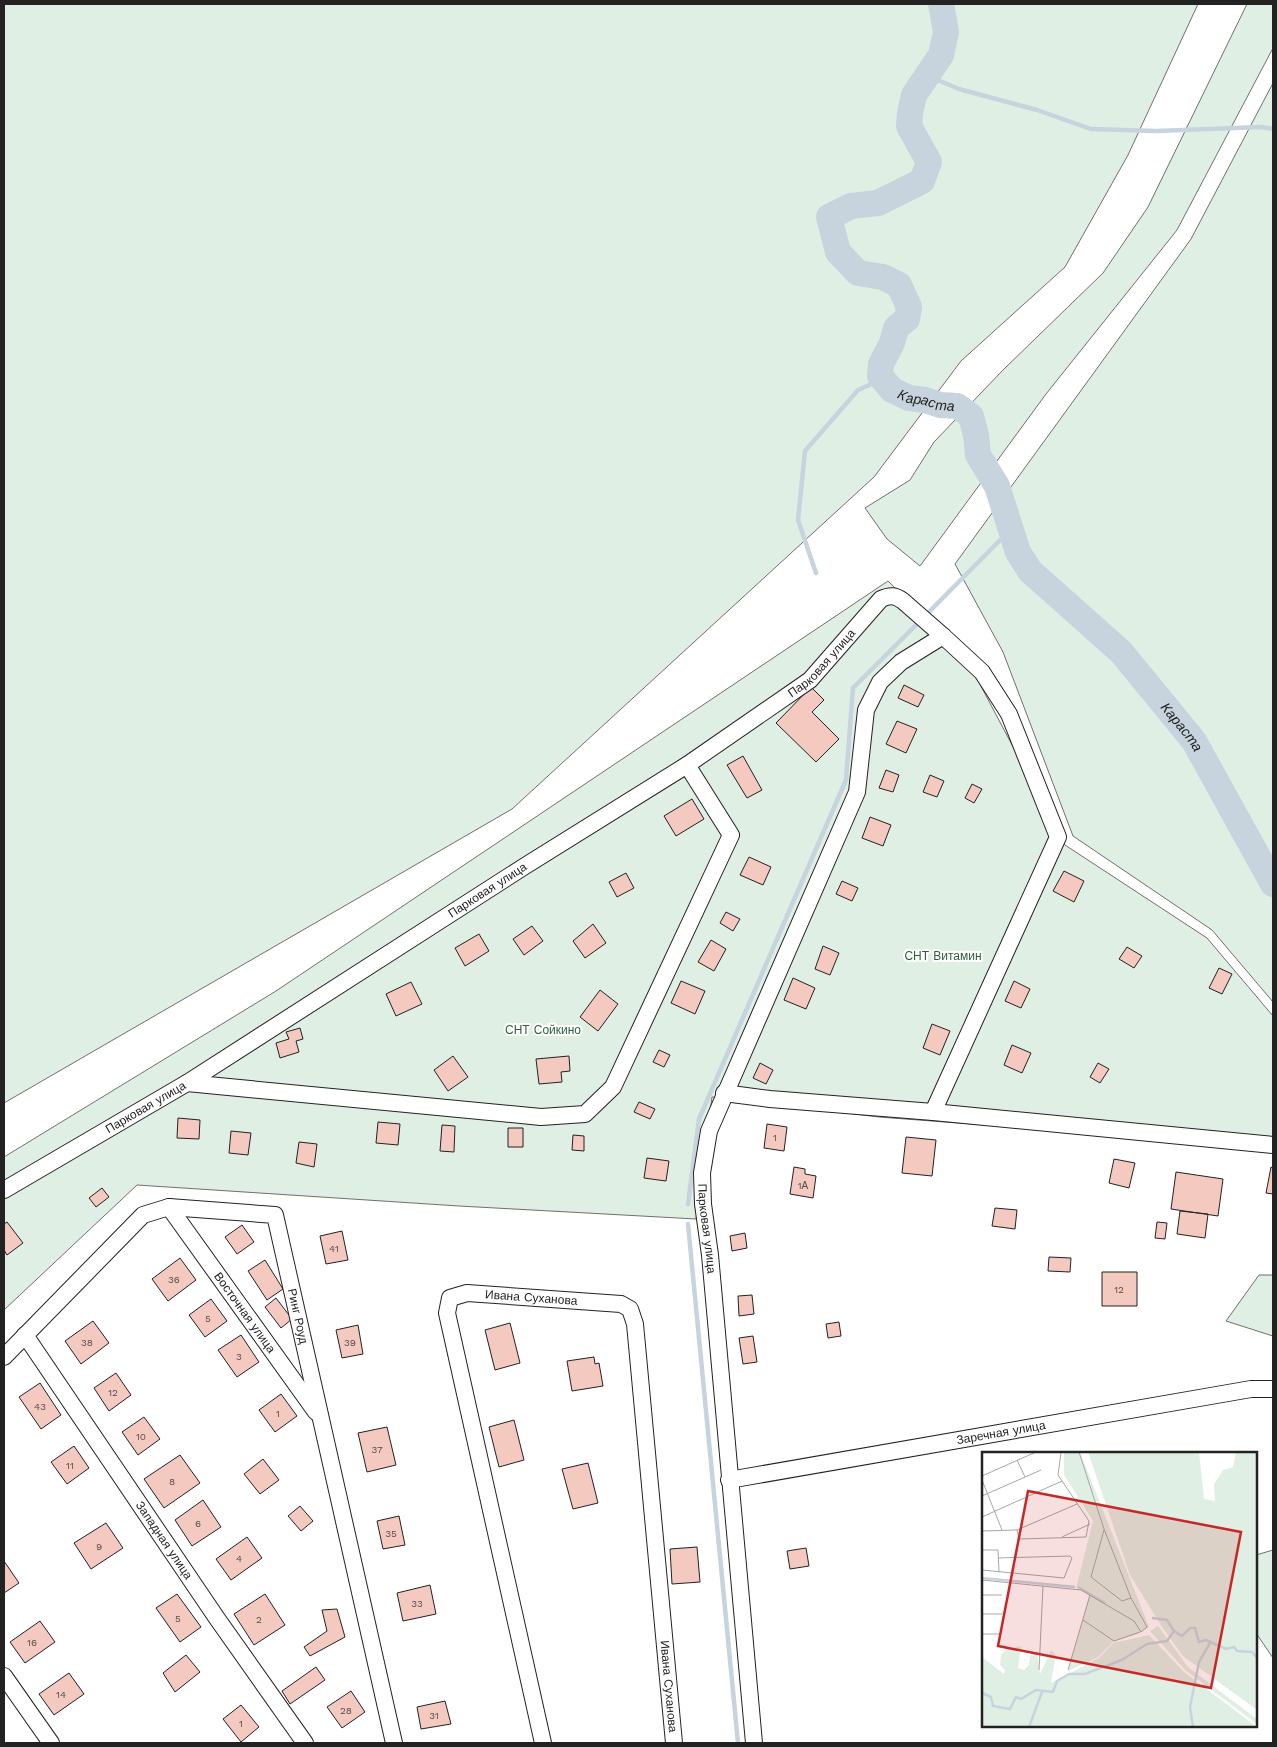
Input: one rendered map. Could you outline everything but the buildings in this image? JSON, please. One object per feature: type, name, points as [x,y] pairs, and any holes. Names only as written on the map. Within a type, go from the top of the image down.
[{"type":"street","name":"Парковая улица","points":[[4,1190],[187,1083],[525,866],[688,765],[810,680],[881,599],[890,596],[897,597],[943,636],[901,662],[880,682],[866,710],[857,792],[834,848],[724,1093],[709,1131],[702,1172],[703,1204],[710,1255],[754,1743]]},
{"type":"street","points":[[933,1112],[1058,837],[1009,714],[982,672],[943,636]]},
{"type":"street","points":[[187,1083],[541,1117],[585,1114],[613,1087],[731,835],[688,765]]},
{"type":"street","points":[[724,1093],[770,1099],[933,1112],[1273,1145]]},
{"type":"street","name":"Ринг Роуд","points":[[4,1357],[143,1215],[168,1207],[275,1215],[394,1743]]},
{"type":"street","name":"Восточная улица","points":[[168,1207],[321,1419]]},
{"type":"street","name":"Ивана Суханова","points":[[543,1743],[447,1313],[450,1298],[467,1293],[621,1304],[630,1310],[635,1324],[674,1743]]},
{"type":"street","name":"Западная улица","points":[[25,1335],[216,1617],[305,1743]]},
{"type":"street","name":"Заречная улица","points":[[729,1480],[1241,1391],[1273,1389]]},
{"type":"street","points":[[4,1676],[51,1743]]},
{"type":"green space","points":[[4,4],[1198,4],[1128,155],[1065,267],[961,361],[874,477],[512,809],[4,1103]]},
{"type":"green space","points":[[1247,4],[1273,4],[1273,48],[1177,230],[1046,394],[920,566],[887,539],[865,508],[910,480],[934,442],[1003,370],[1103,273],[1148,207]]},
{"type":"green space","points":[[1273,83],[1273,1002],[1212,930],[1073,836],[1003,652],[955,564],[1191,239]]},
{"type":"green space","points":[[888,581],[965,656],[1065,845],[1207,938],[1273,1016],[1273,1147],[879,1117],[712,1097],[696,1219],[137,1185],[4,1310],[4,1157],[276,991]]},
{"type":"green space","points":[[1259,1275],[1273,1275],[1273,1336],[1226,1321]]},
{"type":"green space","points":[[1273,1550],[1273,1658],[1257,1634],[1257,1555]]},
{"type":"waterway","name":"Караста","points":[[941,4],[946,32],[941,55],[914,95],[910,113],[909,126],[929,162],[922,181],[878,203],[851,206],[829,217],[838,252],[858,273],[883,277],[899,285],[909,307],[907,319],[896,328],[892,343],[881,364],[880,376],[892,390],[909,398],[925,400],[940,405],[957,406],[971,416],[976,435],[978,455],[997,486],[1018,552],[1030,571],[1121,652],[1194,741],[1273,884]]},
{"type":"waterway","points":[[928,76],[959,89],[1037,110],[1091,129],[1157,131],[1261,127],[1273,129]]},
{"type":"waterway","points":[[816,573],[798,520],[805,451],[858,390],[883,379]]},
{"type":"waterway","points":[[927,614],[1010,530]]},
{"type":"waterway","points":[[688,1204],[699,1119],[846,780],[853,688],[918,623]]},
{"type":"waterway","points":[[688,1224],[738,1743]]},
{"type":"park label","name":"СНТ Витамин","points":[[943,956]]},
{"type":"park label","name":"СНТ Сойкино","points":[[543,1030]]}]
